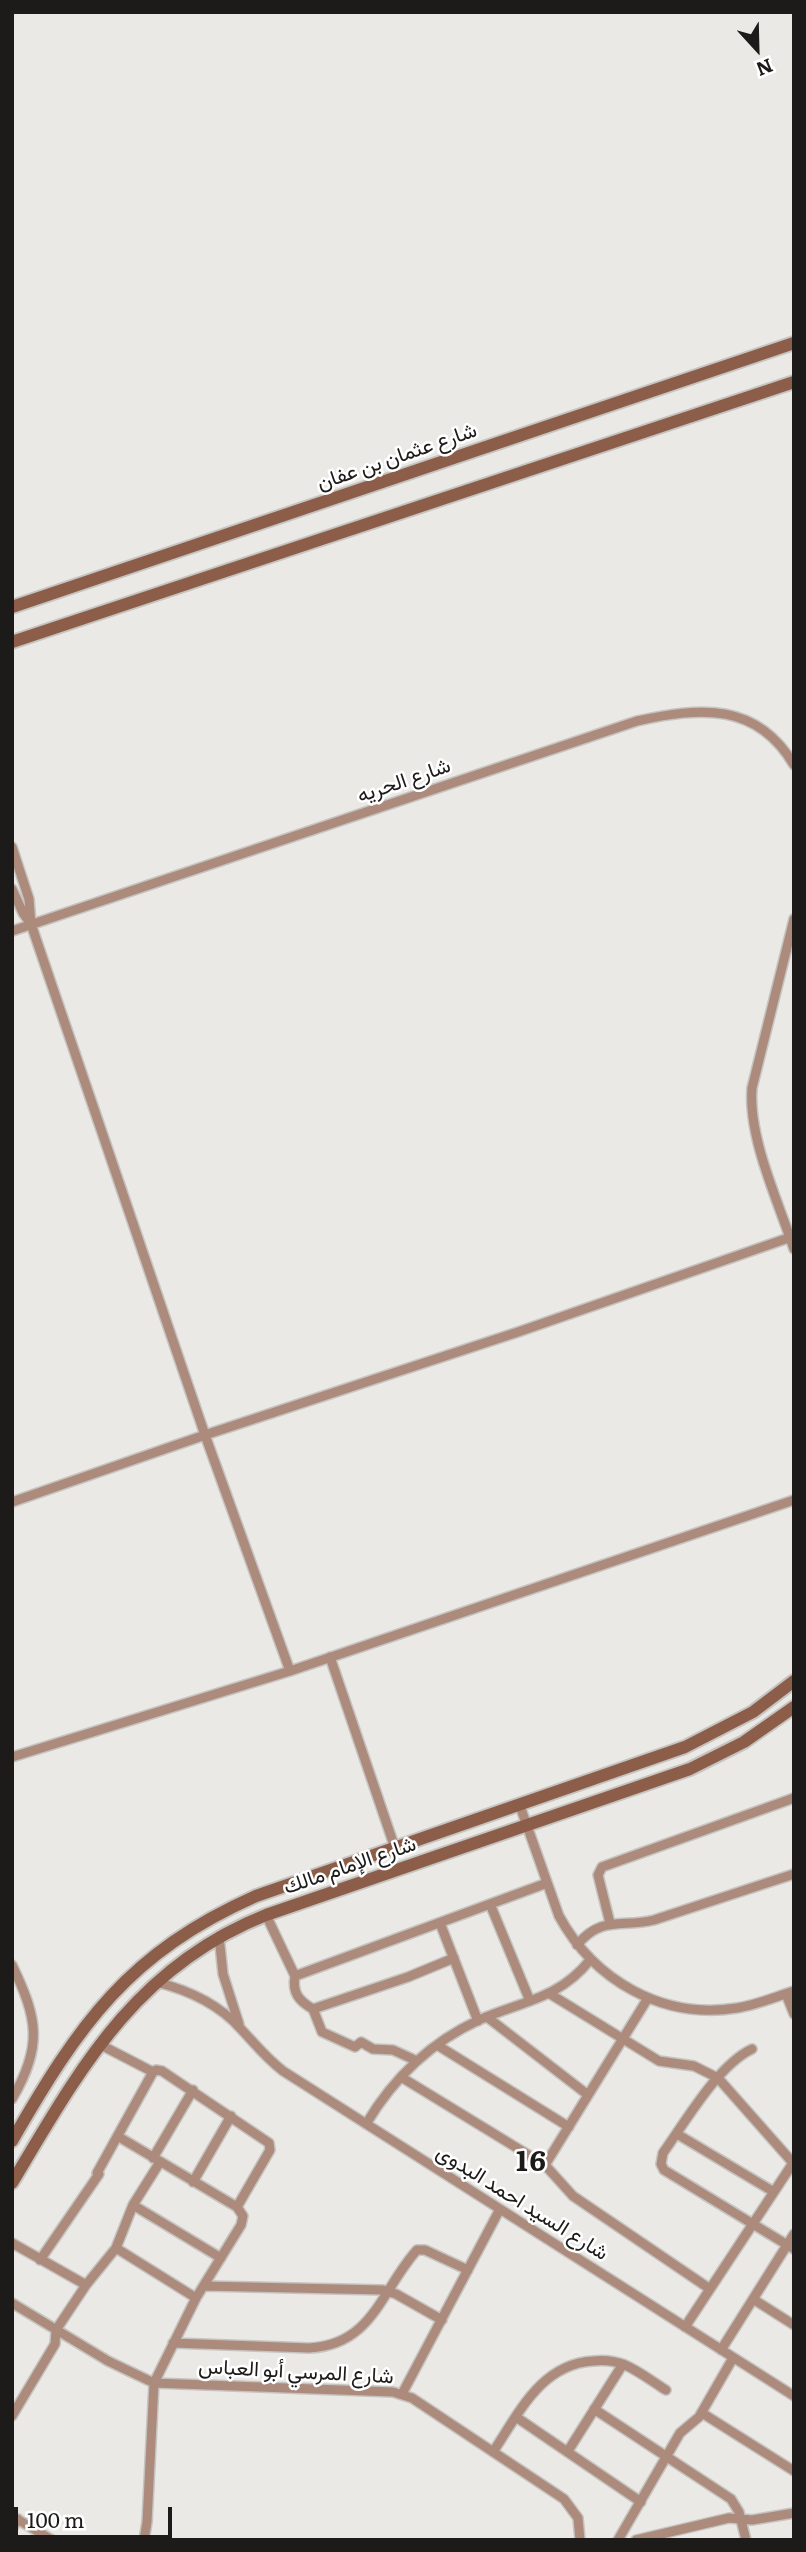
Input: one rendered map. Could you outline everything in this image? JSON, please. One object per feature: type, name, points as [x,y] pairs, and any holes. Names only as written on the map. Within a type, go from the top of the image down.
[{"type":"street","name":"شارع عثمان بن عفان","points":[[12,607],[794,343]]},
{"type":"street","points":[[12,642],[794,382]]},
{"type":"street","name":"شارع الحريه","points":[[12,931],[637,721],[673,713],[708,710],[744,719],[768,732],[794,765]]},
{"type":"street","points":[[12,847],[29,899],[31,924],[205,1435],[290,1671]]},
{"type":"street","points":[[12,889],[31,924]]},
{"type":"street","points":[[794,919],[751,1088],[750,1106],[753,1128],[792,1236],[794,1249]]},
{"type":"street","points":[[12,1502],[518,1332],[792,1236]]},
{"type":"street","points":[[12,1757],[290,1671],[794,1500]]},
{"type":"street","points":[[330,1657],[395,1848]]},
{"type":"street","name":"شارع الإمام مالك","points":[[12,2141],[79,2033],[111,1995],[164,1948],[203,1922],[256,1896],[520,1806],[709,1737],[753,1712],[794,1681]]},
{"type":"street","name":"شارع الإمام مالك","points":[[12,2183],[68,2088],[99,2044],[156,1982],[184,1958],[219,1936],[266,1915],[690,1769],[728,1752],[794,1707]]},
{"type":"street","points":[[610,1923],[598,1875],[602,1867],[794,1798]]},
{"type":"street","points":[[520,1806],[558,1916],[590,1960],[617,1982],[649,1998],[680,2007],[718,2010],[760,2003],[790,1992],[794,2014]]},
{"type":"street","points":[[577,1945],[586,1934],[597,1927],[610,1923],[654,1920],[794,1874]]},
{"type":"street","points":[[295,1976],[547,1883]]},
{"type":"street","points":[[489,1904],[530,2001]]},
{"type":"street","points":[[266,1915],[295,1976],[293,1986],[299,2001],[313,2009],[322,2032],[355,2047],[361,2042],[373,2049],[393,2050],[416,2061]]},
{"type":"street","points":[[440,1923],[483,2019],[589,2095]]},
{"type":"street","name":"شارع السيد احمد البدوى","points":[[219,1936],[227,1993],[241,2028]]},
{"type":"street","points":[[313,2009],[408,1977],[454,1958]]},
{"type":"street","points":[[366,2124],[401,2077],[437,2045],[483,2019],[550,1994],[565,1985],[590,1960]]},
{"type":"street","points":[[12,1965],[30,2012],[35,2042],[26,2074],[12,2099]]},
{"type":"street","name":"شارع السيد احمد البدوى","points":[[156,1982],[202,1999],[227,2015],[260,2051],[283,2071],[794,2396]]},
{"type":"street","points":[[550,1994],[659,2062],[694,2066],[718,2078],[793,2163],[685,2327]]},
{"type":"street","points":[[545,2165],[649,1998]]},
{"type":"street","points":[[99,2044],[153,2072],[162,2071],[270,2143],[271,2148],[237,2207]]},
{"type":"street","points":[[437,2045],[569,2127]]},
{"type":"street","points":[[752,2049],[733,2060],[661,2158],[664,2170],[790,2247]]},
{"type":"street","points":[[40,2260],[99,2174],[97,2173],[153,2072]]},
{"type":"street","points":[[401,2077],[545,2165],[573,2196],[710,2289]]},
{"type":"street","points":[[12,2416],[55,2344],[56,2330],[86,2285],[116,2248],[133,2205],[193,2090]]},
{"type":"street","points":[[193,2182],[231,2116]]},
{"type":"street","points":[[677,2134],[774,2192]]},
{"type":"street","points":[[119,2137],[237,2207],[242,2212],[243,2221],[195,2298],[154,2383],[144,2540]]},
{"type":"street","points":[[133,2205],[221,2258]]},
{"type":"street","points":[[402,2394],[500,2209]]},
{"type":"street","points":[[721,2350],[790,2247],[794,2234]]},
{"type":"street","points":[[12,2243],[86,2285]]},
{"type":"street","points":[[116,2248],[195,2298]]},
{"type":"street","points":[[173,2343],[309,2347],[331,2345],[359,2331],[414,2252],[419,2249],[468,2270]]},
{"type":"street","points":[[204,2286],[388,2291],[442,2320]]},
{"type":"street","points":[[753,2299],[794,2325]]},
{"type":"street","name":"شارع المرسي أبو العباس","points":[[12,2303],[108,2361],[154,2383],[402,2394],[421,2403],[564,2498],[578,2518],[580,2540]]},
{"type":"street","points":[[618,2540],[680,2433],[702,2413],[733,2358]]},
{"type":"street","points":[[493,2452],[536,2387],[559,2370],[586,2361],[623,2364],[666,2390]]},
{"type":"street","points":[[568,2451],[623,2364]]},
{"type":"street","points":[[594,2409],[731,2499],[737,2507],[746,2540]]},
{"type":"street","points":[[702,2413],[794,2471]]},
{"type":"street","points":[[516,2417],[641,2502]]},
{"type":"street","points":[[636,2540],[729,2518],[752,2520],[794,2513]]},
{"type":"street","points":[[12,2529],[15,2518],[52,2540]]},
{"type":"district","name":"16","points":[[532,2163]]}]
